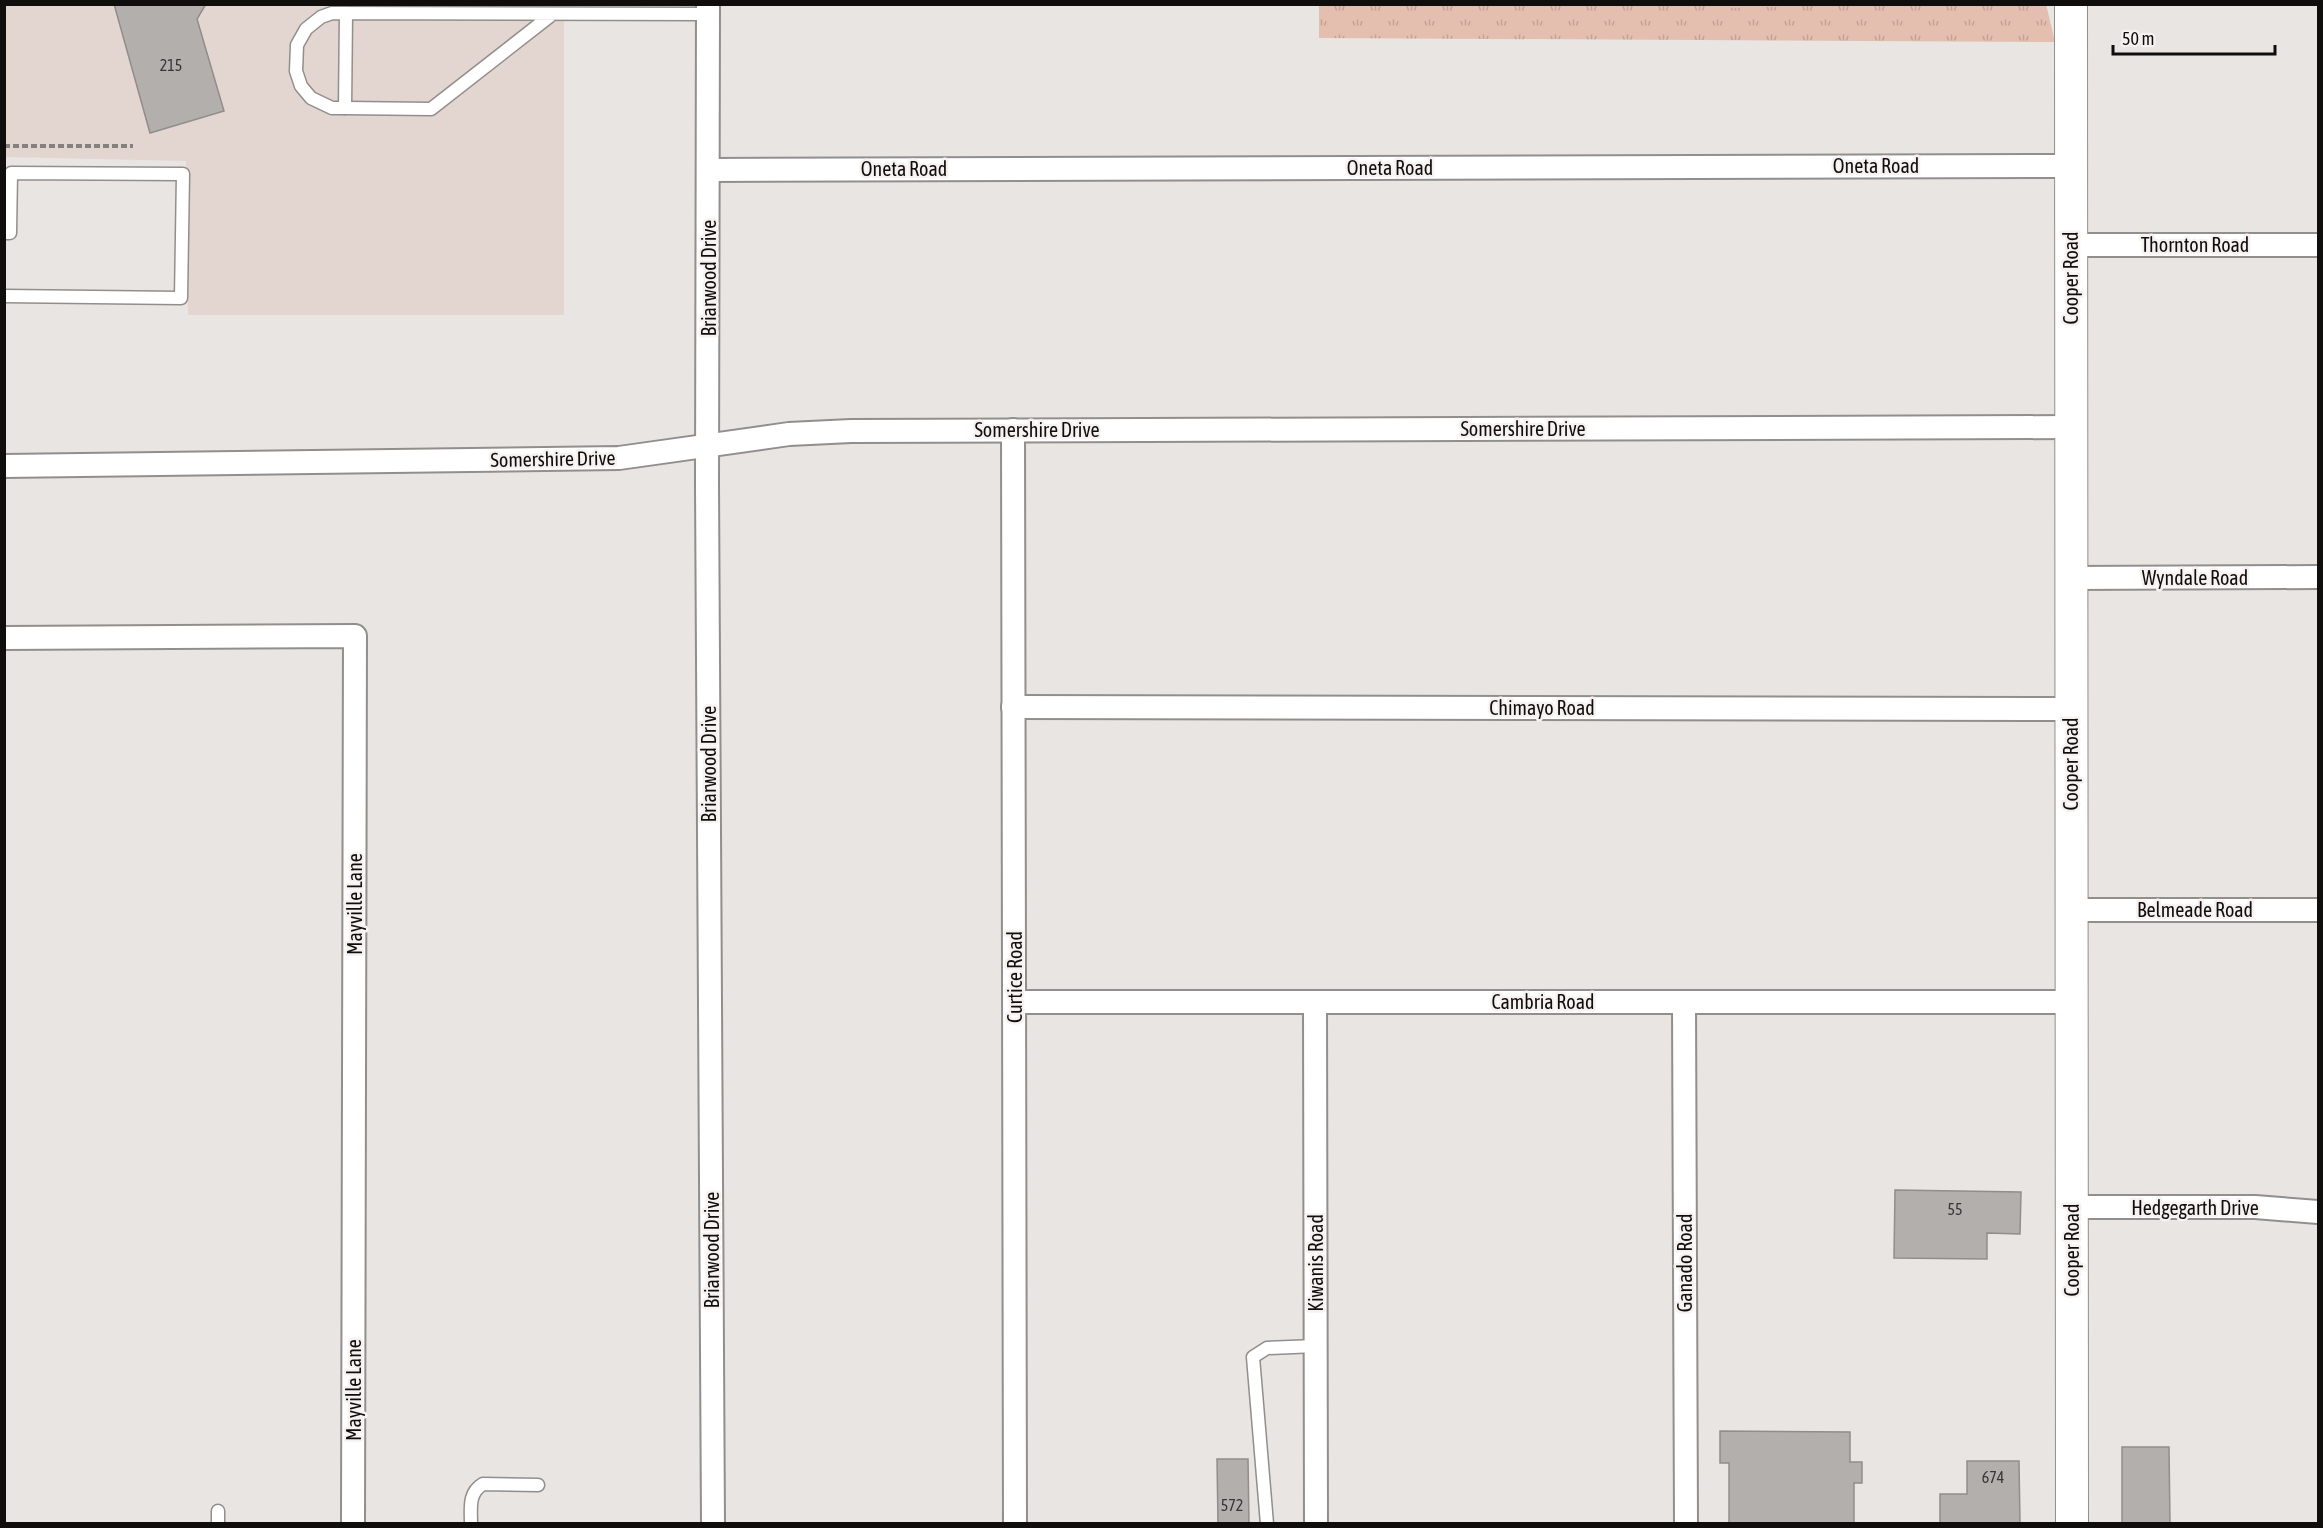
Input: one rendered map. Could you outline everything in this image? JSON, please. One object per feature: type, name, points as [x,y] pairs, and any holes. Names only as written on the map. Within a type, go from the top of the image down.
[{"type":"street","name":"Cooper Road","points":[[2071,4],[2072,1524]]},
{"type":"street","name":"Briarwood Drive","points":[[708,9],[713,1524]]},
{"type":"street","name":"Oneta Road","points":[[710,170],[2071,166]]},
{"type":"street","name":"Thornton Road","points":[[2071,245],[2319,245]]},
{"type":"street","name":"Somershire Drive","points":[[4,466],[620,458],[789,434],[851,430],[2071,427]]},
{"type":"street","name":"Curtice Road","points":[[1013,430],[1015,1524]]},
{"type":"street","name":"Wyndale Road","points":[[2071,578],[2319,577]]},
{"type":"street","name":"Mayville Lane","points":[[4,638],[356,636],[353,1524]]},
{"type":"street","name":"Chimayo Road","points":[[1014,707],[2071,709]]},
{"type":"street","name":"Belmeade Road","points":[[2072,910],[2319,910]]},
{"type":"street","name":"Cambria Road","points":[[1015,1002],[2072,1002]]},
{"type":"street","name":"Kiwanis Road","points":[[1315,1002],[1316,1524]]},
{"type":"street","name":"Ganado Road","points":[[1684,1002],[1686,1524]]},
{"type":"street","name":"Hedgegarth Drive","points":[[2072,1207],[2255,1207],[2319,1212]]},
{"type":"lane","points":[[550,16],[431,109],[332,108],[311,98],[302,86],[296,71],[297,45],[312,23],[332,13],[550,16],[708,9]]},
{"type":"lane","points":[[345,108],[346,13]]},
{"type":"lane","points":[[4,233],[10,233],[11,173],[183,174],[181,298],[4,296]]},
{"type":"lane","points":[[1267,1524],[1253,1357],[1267,1348],[1316,1346]]},
{"type":"lane","points":[[471,1524],[471,1500],[475,1488],[483,1484],[538,1485]]},
{"type":"path","points":[[4,146],[133,146]]},
{"type":"shaded area","points":[[5,5],[564,5],[564,315],[188,315],[186,161],[5,157]]},
{"type":"green space","points":[[1319,4],[2046,4],[2055,42],[1319,38]]},
{"type":"green space","points":[[1729,4],[1859,5],[1729,8]]},
{"type":"building","points":[[114,4],[206,4],[197,19],[224,111],[150,133]]},
{"type":"building","points":[[1895,1190],[2021,1192],[2020,1234],[1987,1233],[1987,1259],[1894,1258]]},
{"type":"building","points":[[1720,1431],[1850,1432],[1850,1462],[1862,1462],[1862,1483],[1854,1483],[1854,1524],[1729,1524],[1729,1463],[1720,1463]]},
{"type":"building","points":[[2122,1447],[2169,1447],[2170,1524],[2122,1524]]},
{"type":"building","points":[[1217,1459],[1248,1459],[1249,1524],[1218,1524]]},
{"type":"building","points":[[1967,1461],[2019,1461],[2020,1524],[1940,1524],[1940,1494],[1967,1494]]}]
